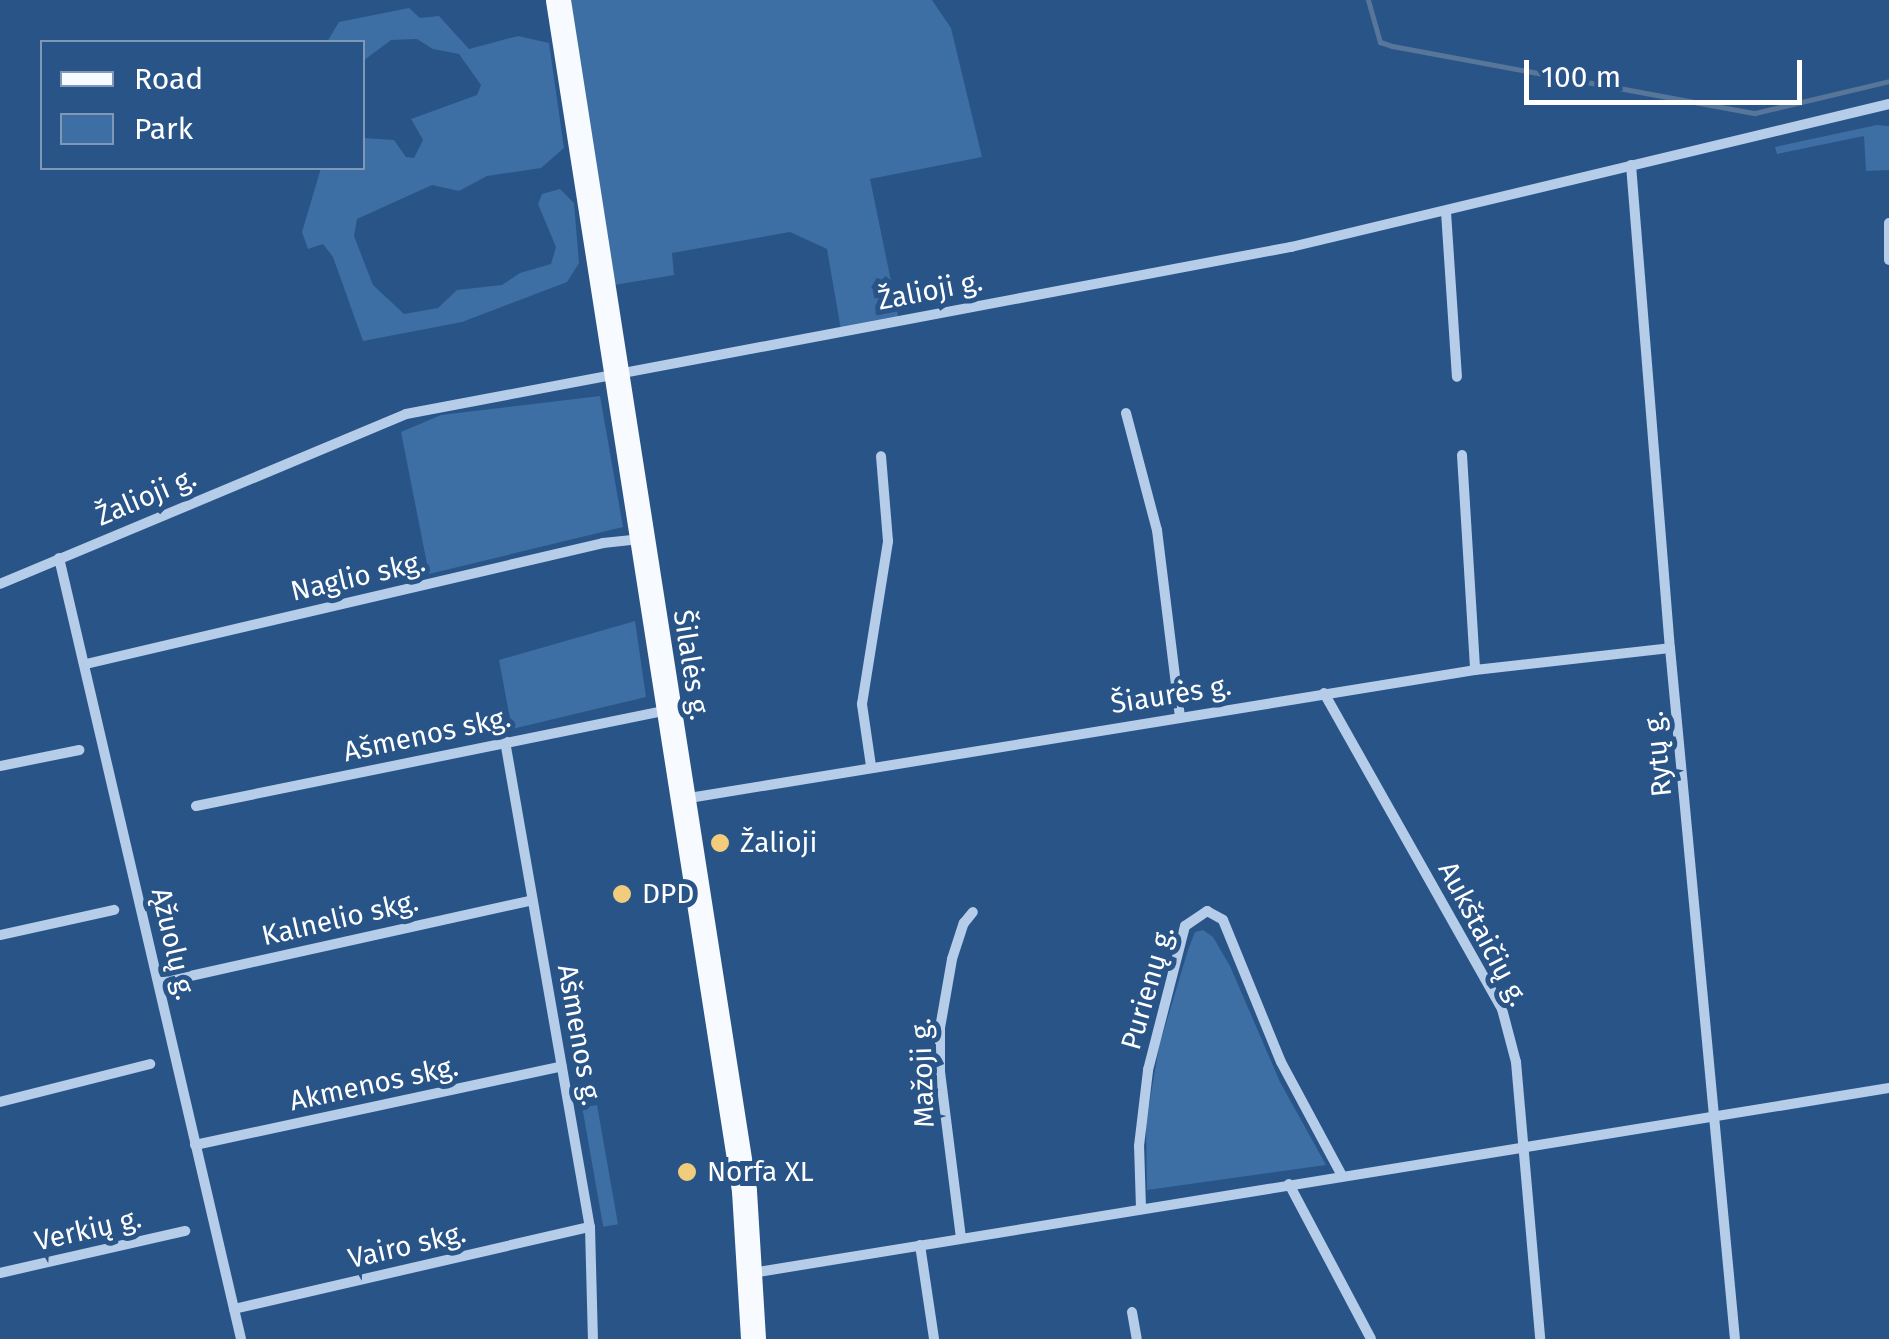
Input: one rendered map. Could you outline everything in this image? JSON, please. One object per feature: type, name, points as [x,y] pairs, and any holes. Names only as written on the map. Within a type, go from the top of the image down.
[{"type":"main road","name":"Šilalės g.","points":[[558,0],[744,1191],[752,1339]]},
{"type":"street","name":"Žalioji g.","points":[[0,584],[406,414],[1291,247],[1889,104]]},
{"type":"street","name":"Rytų g.","points":[[1631,165],[1670,648],[1735,1339]]},
{"type":"street","points":[[1446,212],[1458,377]]},
{"type":"street","points":[[1889,223],[1889,260]]},
{"type":"street","points":[[1126,413],[1158,530],[1180,716]]},
{"type":"street","points":[[1462,455],[1475,670]]},
{"type":"street","points":[[871,766],[862,704],[888,541],[881,456]]},
{"type":"street","name":"Naglio skg.","points":[[86,664],[603,543],[642,538]]},
{"type":"street","name":"Ąžuolų g.","points":[[59,558],[241,1339]]},
{"type":"street","name":"Šiaurės g.","points":[[681,799],[1475,670],[1670,648]]},
{"type":"street","name":"Aukštaičių g.","points":[[1324,694],[1502,1009],[1516,1062],[1540,1339]]},
{"type":"street","name":"Ašmenos skg.","points":[[196,806],[667,710]]},
{"type":"street","name":"Ašmenos g.","points":[[505,741],[590,1227],[593,1339]]},
{"type":"street","points":[[0,766],[79,750]]},
{"type":"street","name":"Kalnelio skg.","points":[[158,983],[532,900]]},
{"type":"street","points":[[0,935],[114,910]]},
{"type":"street","name":"Purienų g.","points":[[1141,1208],[1138,1146],[1148,1070],[1185,926],[1206,911],[1223,920],[1281,1062],[1342,1176]]},
{"type":"street","name":"Mažoji g.","points":[[961,1238],[940,1071],[940,1028],[952,960],[964,923],[973,912]]},
{"type":"street","points":[[0,1102],[150,1064]]},
{"type":"street","name":"Akmenos skg.","points":[[195,1145],[562,1066]]},
{"type":"street","points":[[751,1274],[1889,1088]]},
{"type":"street","points":[[1289,1184],[1371,1339]]},
{"type":"street","name":"Vairo skg.","points":[[234,1309],[590,1227]]},
{"type":"street","name":"Verkių g.","points":[[0,1273],[185,1230]]},
{"type":"street","points":[[920,1245],[934,1339]]},
{"type":"street","points":[[1132,1312],[1137,1339]]},
{"type":"green space","points":[[570,0],[932,0],[951,28],[982,157],[870,179],[899,320],[841,330],[827,249],[790,232],[672,253],[674,275],[614,285]]},
{"type":"green space","points":[[409,8],[420,18],[439,16],[469,49],[518,36],[549,43],[564,148],[541,168],[487,176],[459,191],[432,185],[357,219],[354,236],[373,285],[404,314],[438,308],[457,290],[502,285],[520,273],[551,264],[556,247],[538,204],[542,194],[560,189],[574,203],[579,263],[567,282],[462,322],[363,341],[333,257],[323,244],[308,249],[302,232],[320,170],[365,170],[365,138],[394,140],[406,157],[414,158],[423,140],[411,119],[477,95],[481,85],[459,54],[433,49],[417,39],[391,40],[365,60],[365,40],[328,40],[339,22]]},
{"type":"green space","points":[[1877,125],[1889,126],[1889,170],[1866,171],[1864,136],[1777,154],[1775,147]]},
{"type":"green space","points":[[600,396],[623,527],[429,574],[401,432],[441,415]]},
{"type":"green space","points":[[635,621],[646,697],[512,729],[499,660]]},
{"type":"green space","points":[[1203,930],[1213,937],[1230,966],[1280,1082],[1326,1165],[1147,1190],[1146,1123],[1159,1047],[1188,950],[1195,932]]},
{"type":"green space","points":[[597,1105],[618,1224],[603,1227],[582,1108]]},
{"type":"waterway","points":[[1368,0],[1380,42],[1392,46],[1755,113],[1889,81]]},
{"type":"place","name":"Žalioji","points":[[720,843]]},
{"type":"place","name":"DPD","points":[[622,894]]},
{"type":"place","name":"Norfa XL","points":[[687,1172]]}]
